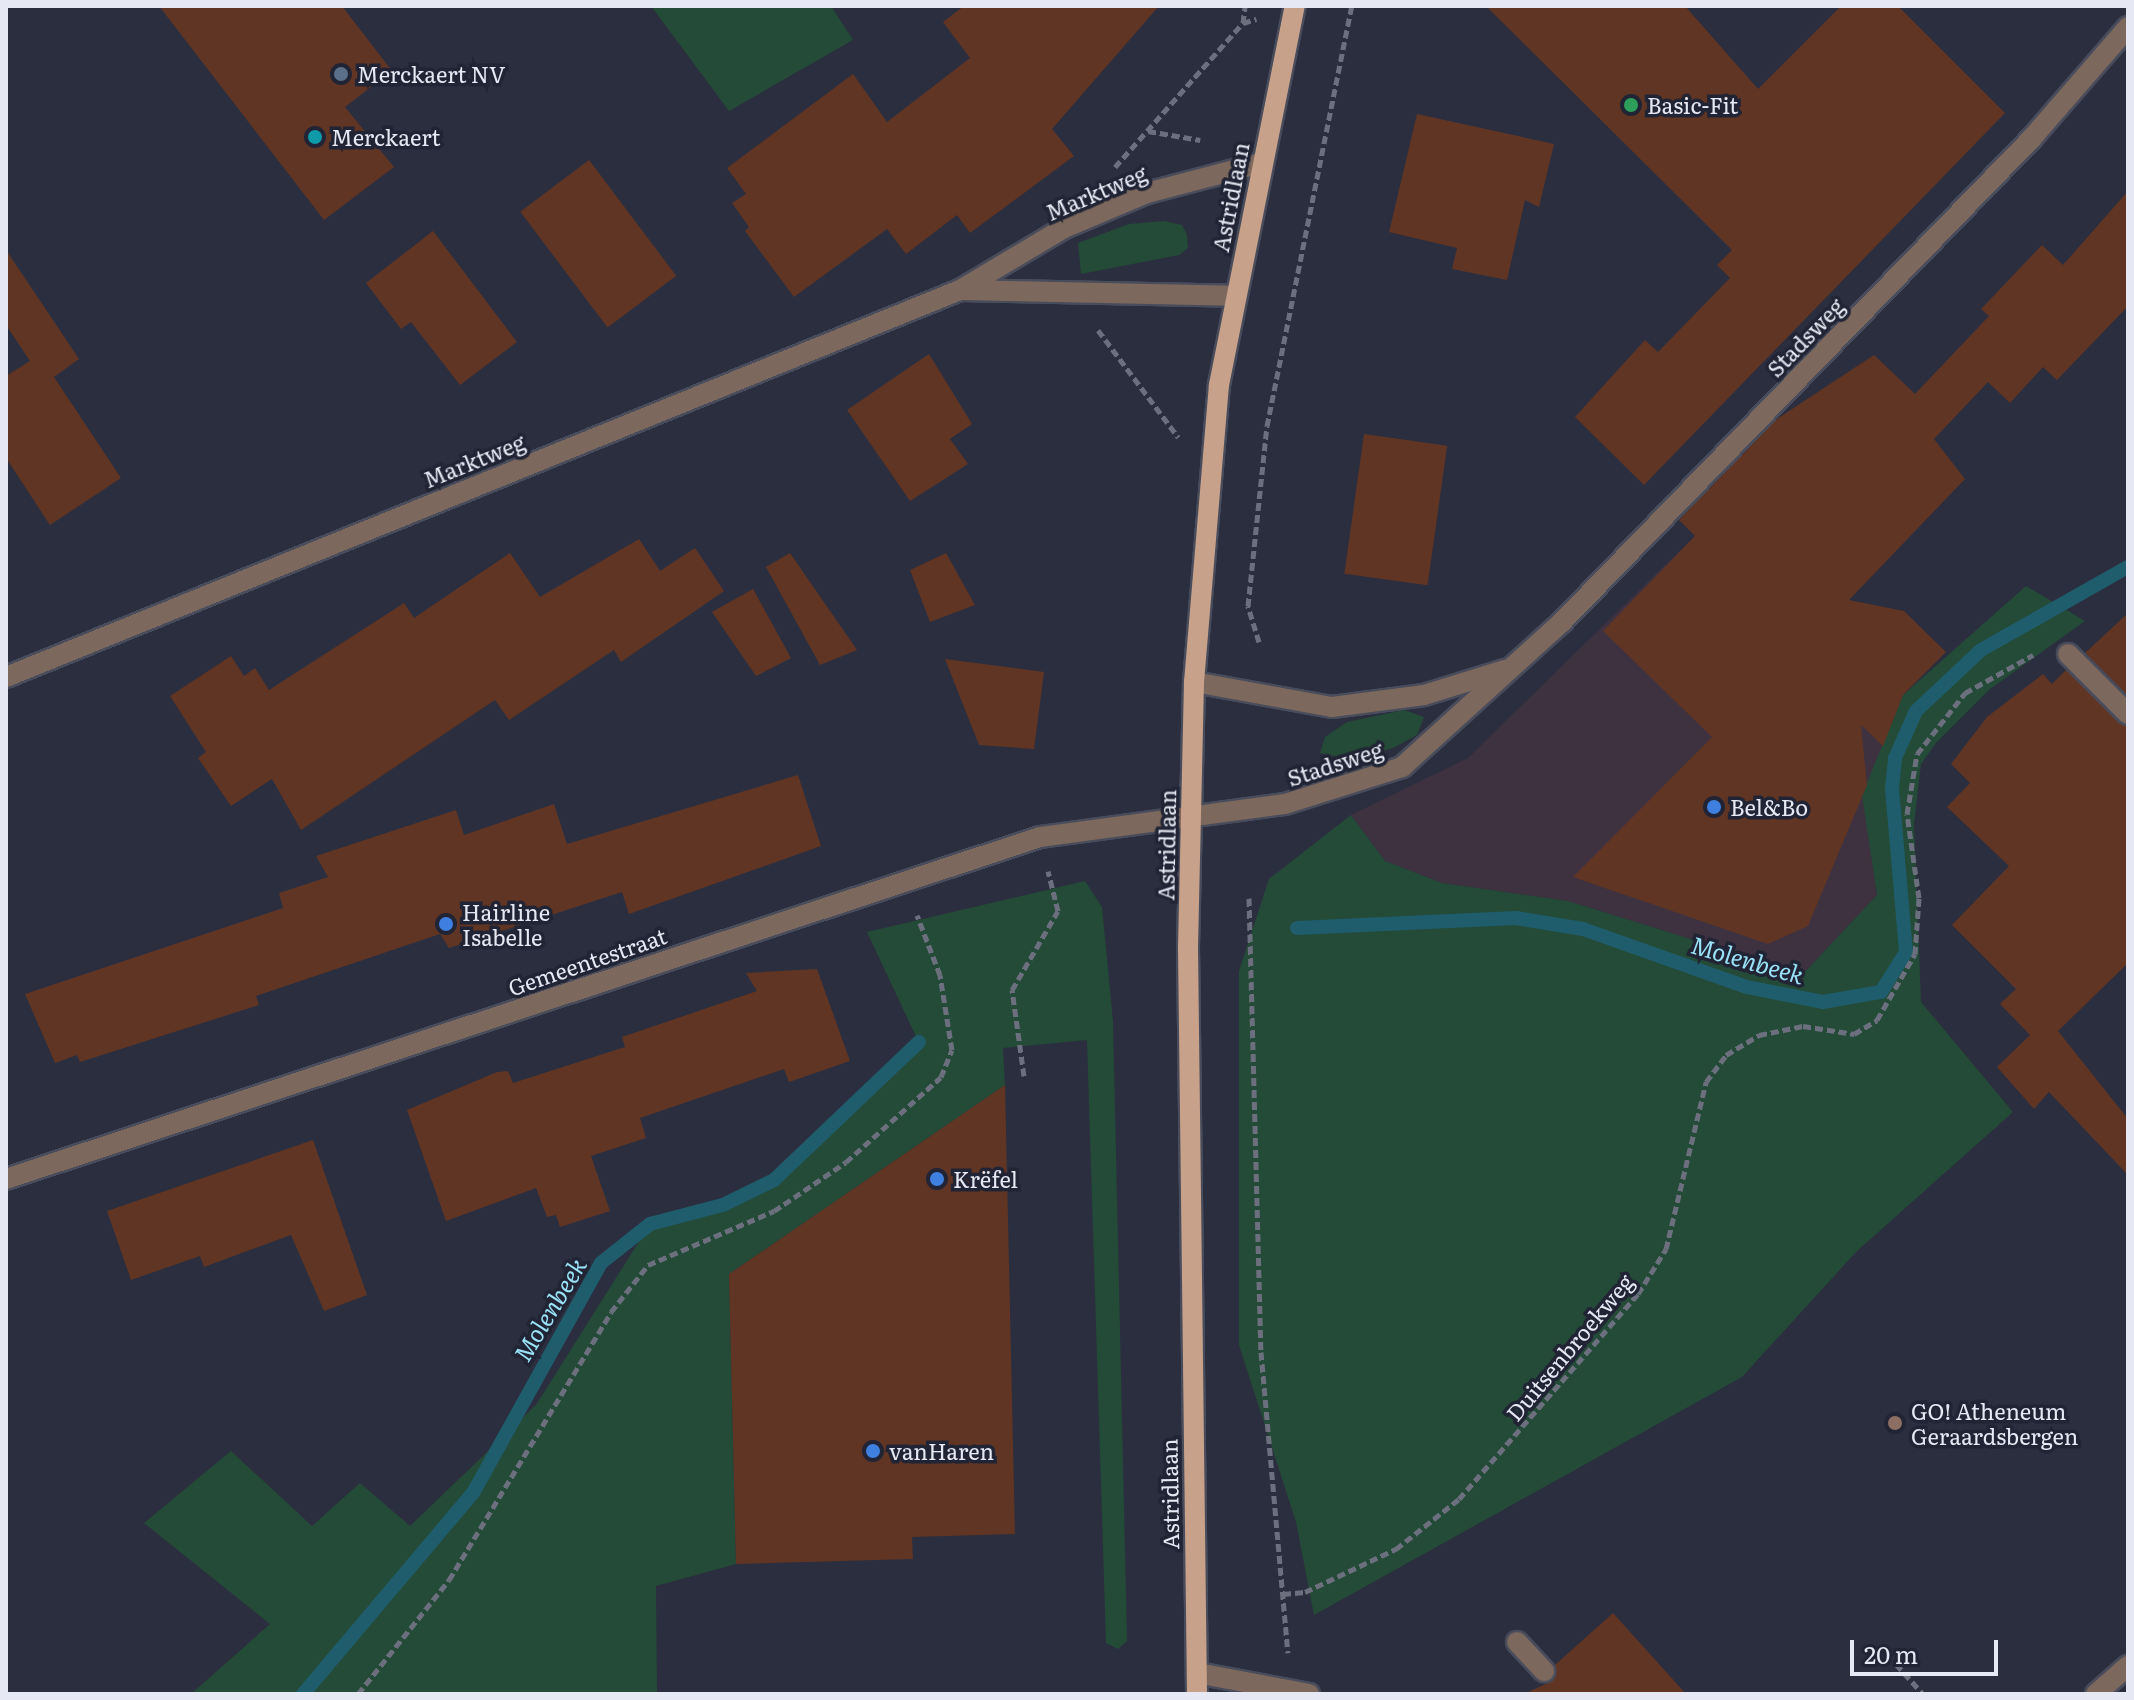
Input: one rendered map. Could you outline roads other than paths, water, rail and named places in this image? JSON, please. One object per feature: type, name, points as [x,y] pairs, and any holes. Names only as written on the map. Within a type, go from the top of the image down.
[{"type":"main road","name":"Astridlaan","points":[[1197,1694],[1190,816],[1194,682],[1209,481],[1235,296],[1295,6]]},
{"type":"street","name":"Stadsweg","points":[[1190,816],[1285,804],[1402,767],[1462,719],[1505,670],[1561,623],[2032,138],[2128,27]]},
{"type":"street","name":"Marktweg","points":[[6,677],[960,290],[1064,228],[1147,193],[1261,163]]},
{"type":"street","name":"Marktweg","points":[[960,290],[1235,296]]},
{"type":"street","points":[[2068,654],[2128,714]]},
{"type":"street","name":"Stadsweg","points":[[1194,682],[1332,707],[1424,695],[1505,670]]},
{"type":"street","name":"Gemeentestraat","points":[[6,1179],[1040,837],[1190,816]]},
{"type":"street","points":[[1517,1642],[1544,1671]]},
{"type":"street","points":[[2096,1694],[2128,1666]]},
{"type":"street","points":[[1197,1673],[1300,1692]]},
{"type":"waterway","name":"Molenbeek","points":[[1297,928],[1516,918],[1583,929],[1747,987],[1823,1002],[1881,992],[1906,952],[1892,788],[1895,758],[1916,711],[1981,650],[2128,567]]},
{"type":"waterway","name":"Molenbeek","points":[[303,1694],[473,1493],[601,1263],[650,1224],[723,1205],[774,1180],[919,1042]]},
{"type":"place","name":"Merckaert NV","points":[[341,74]]},
{"type":"place","name":"Basic-Fit","points":[[1631,105]]},
{"type":"place","name":"Merckaert","points":[[315,137]]},
{"type":"place","name":"Bel&Bo","points":[[1714,807]]},
{"type":"place","name":"Hairline Isabelle","points":[[446,924]]},
{"type":"place","name":"Krëfel","points":[[937,1179]]},
{"type":"place","name":"GO! Atheneum Geraardsbergen","points":[[1895,1423]]},
{"type":"place","name":"vanHaren","points":[[873,1451]]}]
